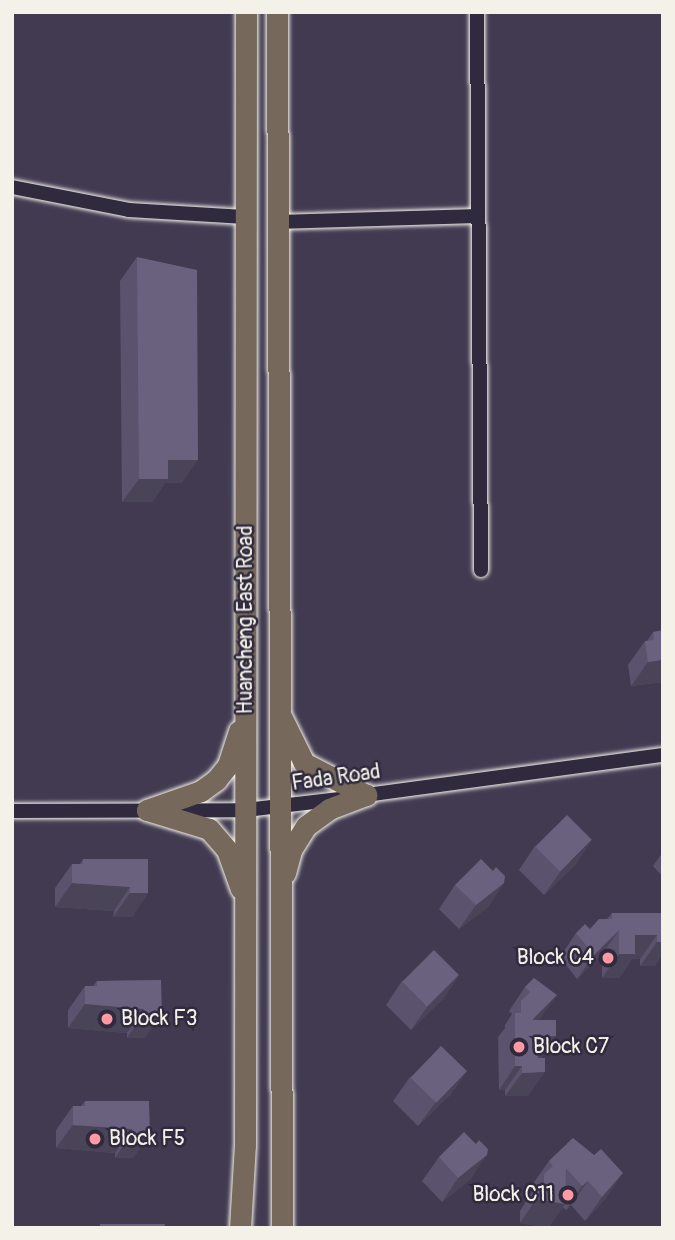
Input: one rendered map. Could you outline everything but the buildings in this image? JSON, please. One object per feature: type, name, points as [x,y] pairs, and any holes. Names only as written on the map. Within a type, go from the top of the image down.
[{"type":"main road","name":"Huancheng East Road","points":[[240,1228],[246,903],[246,12]]},
{"type":"main road","name":"Huancheng East Road","points":[[277,12],[277,704],[282,1228]]},
{"type":"main road","points":[[277,704],[292,745],[304,763],[366,795]]},
{"type":"main road","points":[[147,810],[201,791],[216,780],[232,757],[246,709]]},
{"type":"main road","points":[[278,900],[291,850],[306,826],[329,809],[366,795]]},
{"type":"main road","points":[[147,810],[192,821],[216,835],[227,850],[246,903]]},
{"type":"street","points":[[477,12],[481,570]]},
{"type":"street","points":[[12,187],[129,210],[245,216]]},
{"type":"street","points":[[277,222],[478,216]]},
{"type":"street","name":"Fada Road","points":[[12,811],[246,810],[663,755]]},
{"type":"place","name":"Block C4","points":[[608,958]]},
{"type":"place","name":"Block F3","points":[[107,1019]]},
{"type":"place","name":"Block C7","points":[[519,1047]]},
{"type":"place","name":"Block F5","points":[[95,1139]]},
{"type":"place","name":"Block C11","points":[[568,1195]]}]
